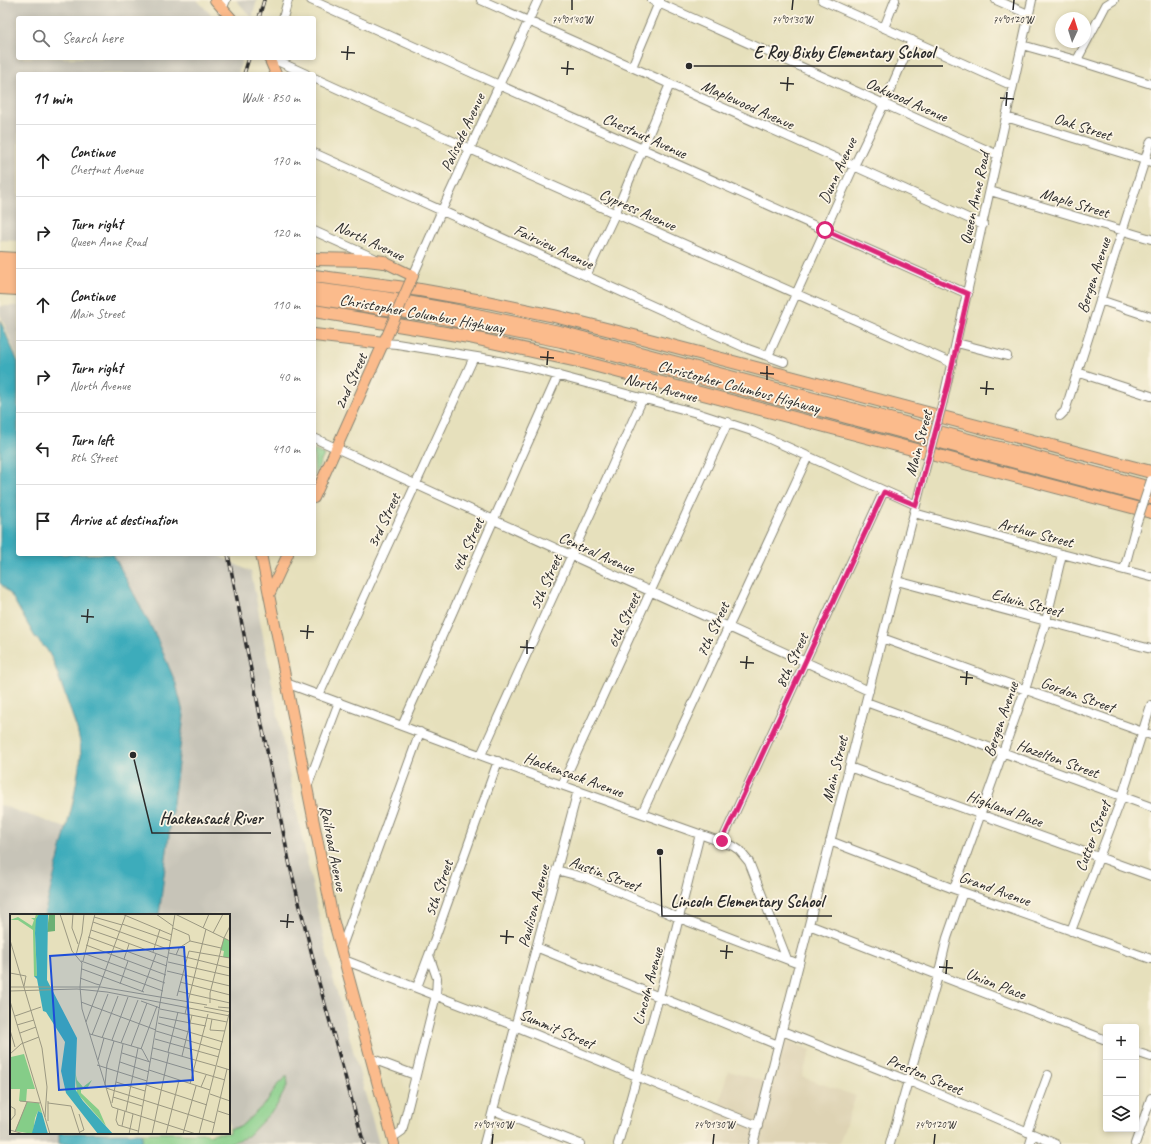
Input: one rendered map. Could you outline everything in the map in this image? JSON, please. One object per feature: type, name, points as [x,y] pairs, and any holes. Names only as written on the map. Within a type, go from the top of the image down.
[{"type":"highway","points":[[0,258],[16,259]]},
{"type":"highway","points":[[316,259],[367,260],[384,262]]},
{"type":"highway","points":[[0,268],[16,269]]},
{"type":"highway","name":"Christopher Columbus Highway","points":[[316,276],[420,290],[487,302],[561,318],[1151,472]]},
{"type":"highway","points":[[0,278],[16,278]]},
{"type":"highway","points":[[0,288],[16,289]]},
{"type":"highway","name":"Christopher Columbus Highway","points":[[316,289],[437,307],[557,331],[1151,488]]},
{"type":"highway","name":"Christopher Columbus Highway","points":[[316,298],[433,316],[561,341],[1151,498]]},
{"type":"highway","name":"Christopher Columbus Highway","points":[[316,311],[456,334],[576,360],[1151,512]]},
{"type":"highway","points":[[316,335],[385,340]]},
{"type":"main road","points":[[214,0],[224,5],[229,16]]},
{"type":"main road","points":[[271,60],[275,72]]},
{"type":"main road","name":"North Avenue","points":[[384,262],[412,278]]},
{"type":"main road","name":"2nd Street","points":[[316,494],[412,278]]},
{"type":"main road","name":"Railroad Avenue","points":[[261,556],[333,919],[393,1141]]},
{"type":"main road","points":[[269,595],[287,556]]},
{"type":"street","points":[[284,16],[288,0]]},
{"type":"street","name":"Chestnut Avenue","points":[[311,0],[499,86],[968,294]]},
{"type":"street","name":"Maplewood Avenue","points":[[481,0],[854,166],[982,225]]},
{"type":"street","name":"Palisade Avenue","points":[[412,278],[538,0]]},
{"type":"street","points":[[822,0],[1013,86]]},
{"type":"street","points":[[884,28],[895,0]]},
{"type":"street","points":[[996,0],[1028,14]]},
{"type":"street","name":"Queen Anne Road","points":[[943,401],[968,294],[1032,0]]},
{"type":"street","points":[[1077,60],[1106,5],[1114,0]]},
{"type":"street","points":[[632,67],[657,1]]},
{"type":"street","name":"Oakwood Avenue","points":[[657,1],[998,155]]},
{"type":"street","name":"Dunn Avenue","points":[[768,356],[912,40]]},
{"type":"street","points":[[1022,45],[1077,60],[1151,84]]},
{"type":"street","points":[[282,61],[302,72]]},
{"type":"street","name":"Cypress Avenue","points":[[316,79],[952,364]]},
{"type":"street","points":[[586,276],[615,214],[670,84]]},
{"type":"street","name":"Oak Street","points":[[1006,117],[1148,161]]},
{"type":"street","name":"Bergen Avenue","points":[[1060,416],[1065,411],[1122,231],[1148,161],[1151,141]]},
{"type":"street","name":"Fairview Avenue","points":[[316,154],[748,349],[784,362]]},
{"type":"street","name":"Maple Street","points":[[990,191],[1151,239]]},
{"type":"street","name":"North Avenue","points":[[316,232],[384,262]]},
{"type":"street","points":[[1100,300],[1151,317]]},
{"type":"street","name":"North Avenue","points":[[385,340],[397,344],[474,357],[558,375],[728,422],[808,456],[884,492],[915,509]]},
{"type":"street","points":[[957,343],[1007,356]]},
{"type":"street","name":"3rd Street","points":[[319,695],[474,357]]},
{"type":"street","points":[[1077,372],[1151,396]]},
{"type":"street","name":"4th Street","points":[[402,726],[558,375]]},
{"type":"street","name":"5th Street","points":[[481,755],[643,398]]},
{"type":"street","name":"Main Street","points":[[753,1144],[943,401]]},
{"type":"street","name":"6th Street","points":[[562,785],[728,422]]},
{"type":"street","name":"Central Avenue","points":[[316,439],[869,691]]},
{"type":"street","name":"7th Street","points":[[642,813],[808,456]]},
{"type":"street","points":[[1124,570],[1136,525],[1151,480]]},
{"type":"street","name":"8th Street","points":[[722,841],[884,492]]},
{"type":"street","name":"Arthur Street","points":[[915,509],[1062,554],[1151,577]]},
{"type":"street","name":"Bergen Avenue","points":[[954,889],[1025,690],[1046,621],[1062,554]]},
{"type":"street","name":"Edwin Street","points":[[897,581],[1151,649]]},
{"type":"street","name":"Gordon Street","points":[[882,638],[1147,733]]},
{"type":"street","name":"Hackensack Avenue","points":[[286,683],[562,785],[722,841],[739,850],[749,862],[787,959]]},
{"type":"street","points":[[307,787],[339,702]]},
{"type":"street","name":"Hazelton Street","points":[[866,702],[1151,807]]},
{"type":"street","name":"Cutter Street","points":[[1071,931],[1147,733],[1151,705]]},
{"type":"street","points":[[341,949],[420,732]]},
{"type":"street","name":"5th Street","points":[[416,987],[429,956],[498,761]]},
{"type":"street","name":"Highland Place","points":[[849,767],[1151,876]]},
{"type":"street","name":"Paulison Avenue","points":[[484,1144],[578,790]]},
{"type":"street","name":"Lincoln Avenue","points":[[618,1144],[659,997],[700,834]]},
{"type":"street","name":"Grand Avenue","points":[[830,841],[954,889],[1151,959]]},
{"type":"street","name":"Austin Street","points":[[556,870],[587,878],[679,918],[799,964]]},
{"type":"street","points":[[890,1144],[909,1081],[947,938],[963,892]]},
{"type":"street","name":"Union Place","points":[[809,925],[1103,1039]]},
{"type":"street","points":[[536,947],[778,1045]]},
{"type":"street","points":[[393,1141],[402,1131],[436,995],[437,978],[429,956]]},
{"type":"street","name":"Summit Street","points":[[344,960],[515,1026],[758,1126]]},
{"type":"street","name":"Preston Street","points":[[782,1031],[909,1081],[1030,1133],[1042,1141],[1056,1144]]},
{"type":"street","points":[[1139,1053],[1151,1057]]},
{"type":"street","points":[[370,1058],[415,1075]]},
{"type":"street","points":[[1030,1144],[1030,1133],[1048,1075]]},
{"type":"street","points":[[1135,1144],[1151,1098]]},
{"type":"street","points":[[493,1110],[580,1144]]},
{"type":"shaded area","points":[[0,0],[197,0],[212,16],[16,16],[16,60],[242,60],[238,72],[16,72],[16,241],[0,240]]},
{"type":"shaded area","points":[[236,0],[257,0],[253,16],[250,16]]},
{"type":"shaded area","points":[[0,306],[16,306],[16,354],[0,314]]},
{"type":"shaded area","points":[[114,556],[219,556],[251,572],[292,790],[329,963],[379,1144],[226,1144],[247,1137],[276,1107],[288,1084],[287,1077],[278,1084],[267,1102],[240,1127],[230,1129],[230,914],[159,914],[184,716],[176,684],[156,636]]},
{"type":"shaded area","points":[[0,805],[66,828],[47,914],[10,914],[10,1134],[58,1134],[59,1144],[0,1144]]},
{"type":"shaded area","points":[[785,1040],[811,1050],[802,1077],[856,1096],[839,1144],[709,1144],[728,1071],[774,1084]]},
{"type":"green space","points":[[316,451],[324,455],[316,472]]},
{"type":"green space","points":[[287,1076],[288,1084],[276,1107],[247,1137],[226,1144],[142,1144],[142,1134],[230,1134],[230,1129],[240,1127],[267,1102],[278,1084]]},
{"type":"water","points":[[0,320],[16,357],[16,556],[114,556],[156,636],[176,684],[184,716],[159,914],[44,914],[73,802],[81,756],[80,742],[77,729],[53,661],[47,650],[35,637],[11,595],[0,583]]},
{"type":"water","points":[[59,1134],[142,1134],[142,1144],[59,1144]]},
{"type":"railway","points":[[260,16],[264,0]]},
{"type":"railway","points":[[245,72],[248,60]]},
{"type":"railway","points":[[228,556],[290,866],[319,983],[364,1144]]},
{"type":"place","name":"E Roy Bixby Elementary School","points":[[689,66]]},
{"type":"place","name":"Hackensack River","points":[[133,755]]},
{"type":"place","name":"Lincoln Elementary School","points":[[660,852]]},
{"type":"route","points":[[722,841],[884,492],[916,505],[948,384],[968,294],[825,230]]}]
